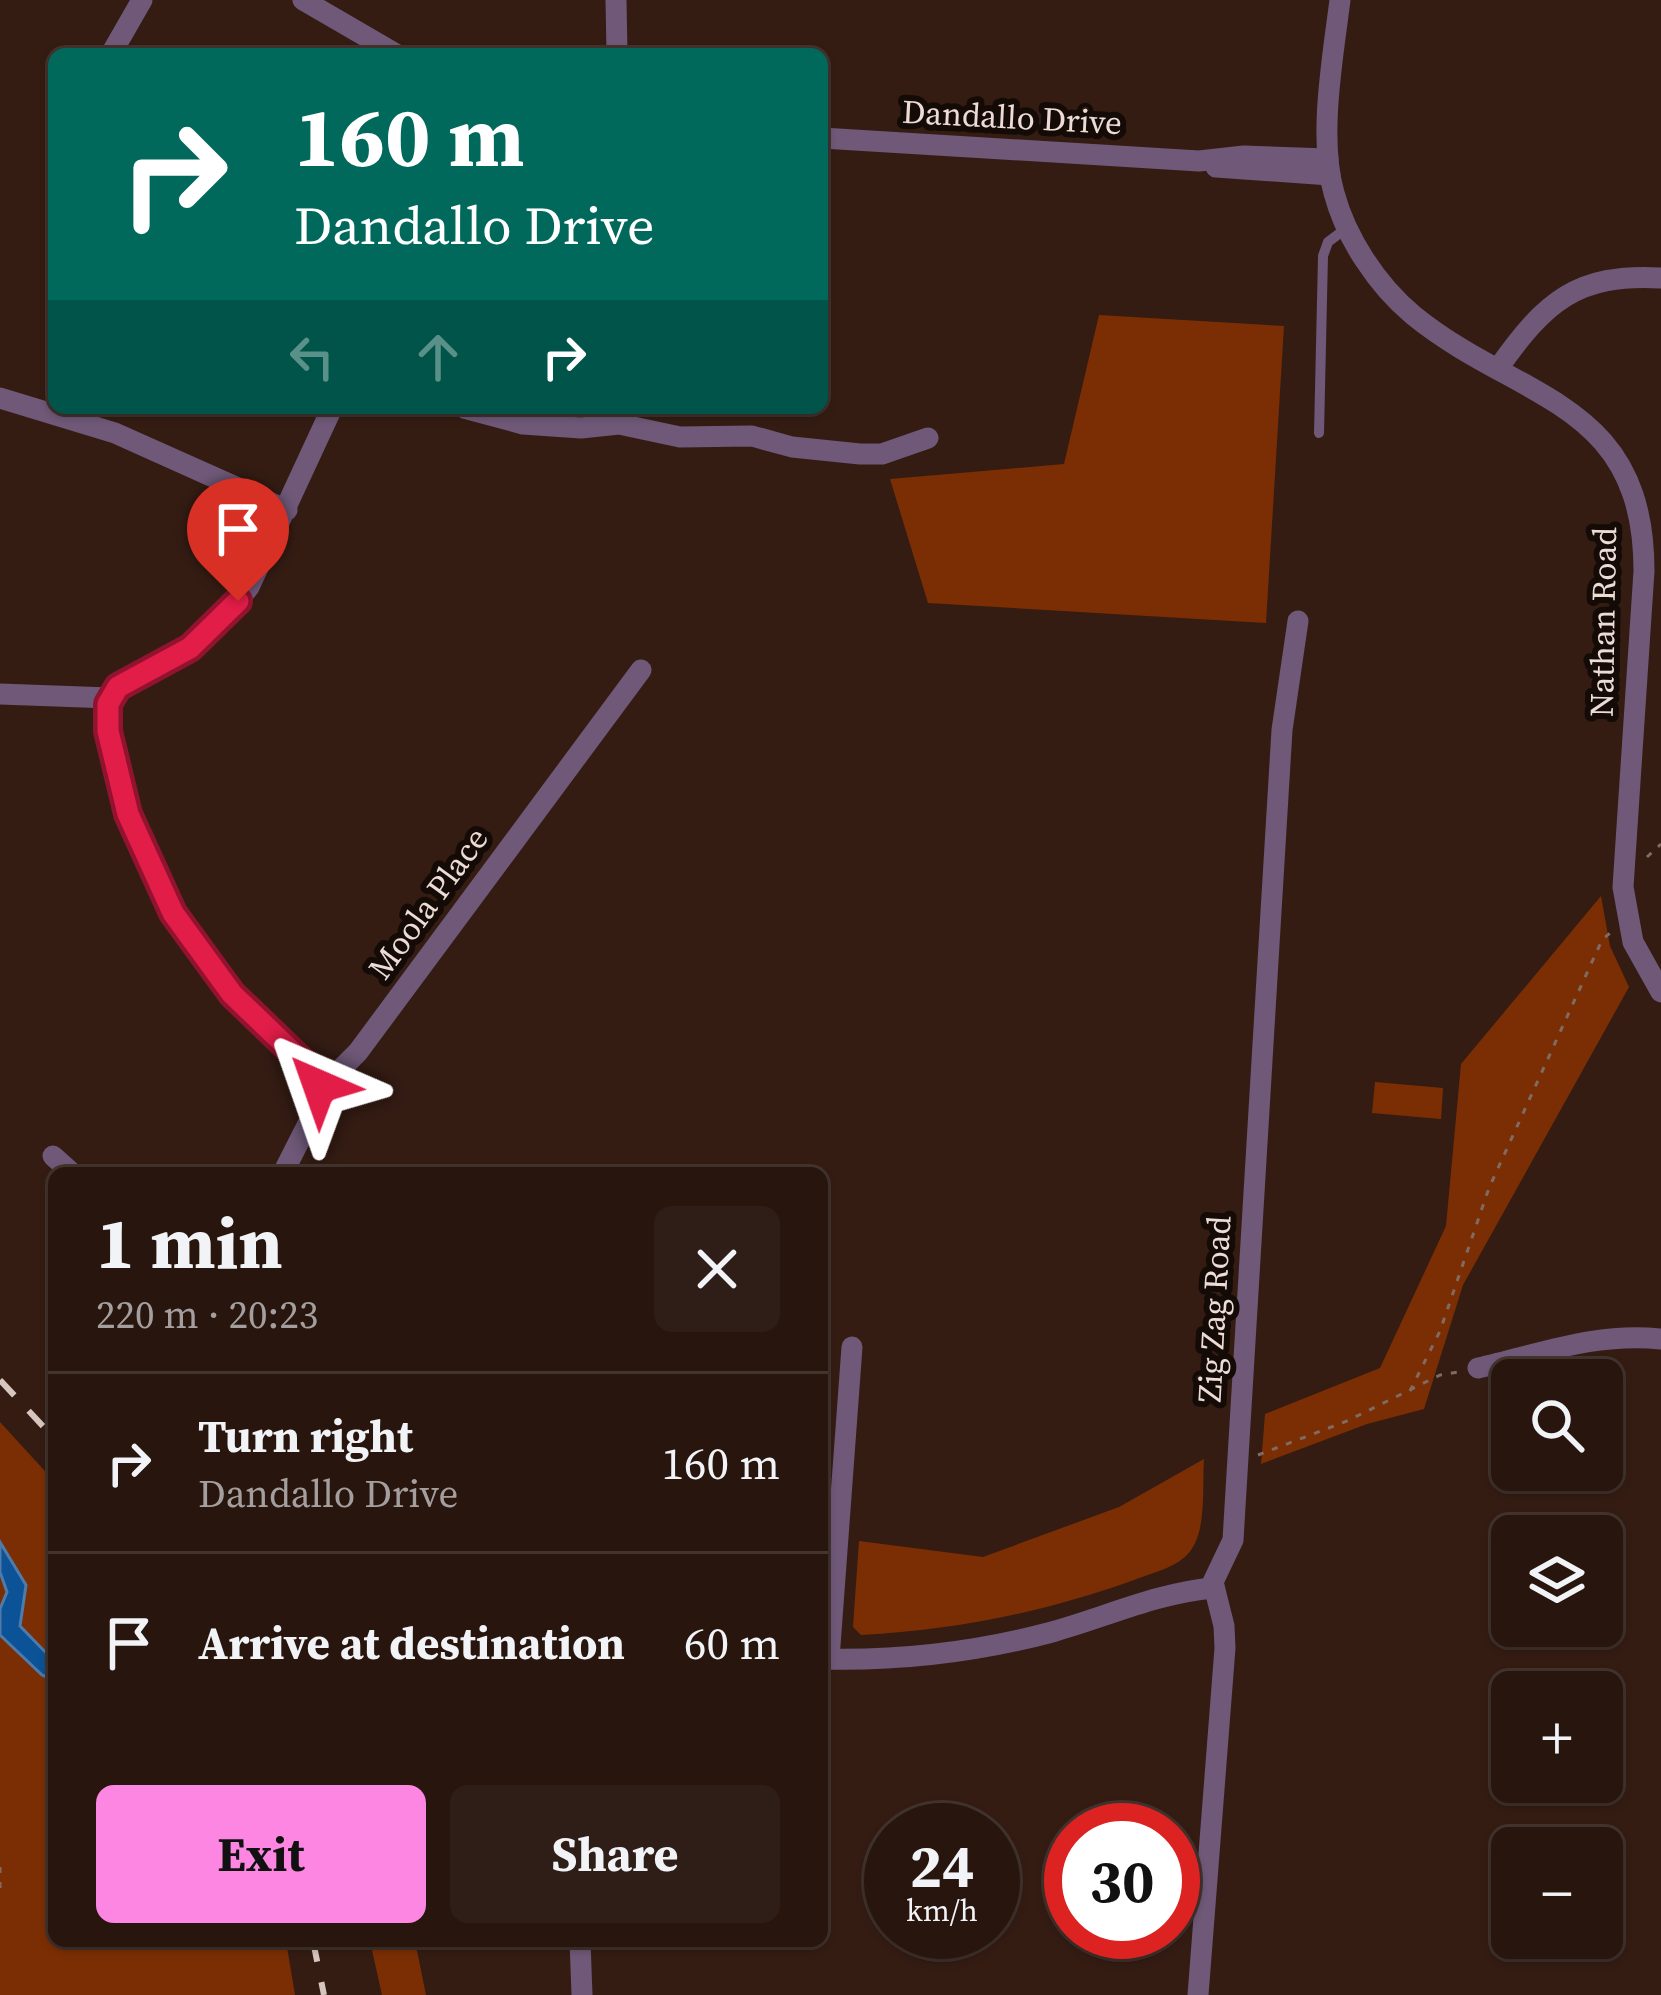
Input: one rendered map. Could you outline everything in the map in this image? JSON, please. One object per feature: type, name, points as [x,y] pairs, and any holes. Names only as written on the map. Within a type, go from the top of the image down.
[{"type":"street","points":[[114,48],[142,0]]},
{"type":"street","points":[[303,0],[386,48]]},
{"type":"street","points":[[616,0],[617,48]]},
{"type":"street","points":[[1329,167],[1340,0]]},
{"type":"street","name":"Dandallo Drive","points":[[828,138],[1199,160],[1244,156],[1329,167]]},
{"type":"street","name":"Nathan Road","points":[[1329,167],[1348,227],[1376,274],[1414,315],[1551,397],[1600,438],[1623,470],[1641,520],[1643,601],[1623,869],[1629,928],[1661,992]]},
{"type":"street","points":[[1499,367],[1534,318],[1561,297],[1594,282],[1661,278]]},
{"type":"street","points":[[0,398],[48,413]]},
{"type":"street","points":[[53,414],[115,433],[287,510]]},
{"type":"street","points":[[286,1167],[317,1106],[317,1080],[232,994],[162,893],[122,793],[106,722],[110,698],[124,683],[190,648],[226,615],[256,574],[329,414]]},
{"type":"street","points":[[486,414],[523,424],[640,425],[680,436],[752,436],[792,447],[860,454],[882,454],[928,438]]},
{"type":"street","name":"Zig Zag Road","points":[[1213,1588],[1233,1540],[1240,1463],[1282,730],[1298,621]]},
{"type":"street","name":"Moola Place","points":[[317,1080],[338,1072],[358,1052],[641,670]]},
{"type":"street","points":[[0,694],[110,698]]},
{"type":"street","points":[[53,1156],[65,1167]]},
{"type":"street","points":[[1478,1368],[1580,1341],[1618,1336],[1661,1339]]},
{"type":"street","points":[[828,1635],[852,1347]]},
{"type":"street","points":[[828,1659],[981,1648],[1054,1631],[1175,1592],[1213,1588],[1225,1648],[1198,1995]]},
{"type":"street","points":[[580,1947],[582,1995]]},
{"type":"lane","points":[[1319,433],[1323,256],[1328,242],[1348,227]]},
{"type":"path","points":[[1641,860],[1661,844]]},
{"type":"path","points":[[1410,1391],[1440,1331],[1480,1210],[1602,940],[1608,933],[1629,928]]},
{"type":"path","points":[[1240,1463],[1346,1421],[1441,1375],[1478,1368]]},
{"type":"path","points":[[0,1867],[0,1896]]},
{"type":"shaded area","points":[[1099,315],[1284,326],[1266,623],[928,603],[890,479],[1064,464]]},
{"type":"shaded area","points":[[1601,896],[1610,946],[1629,987],[1463,1285],[1424,1409],[1367,1424],[1261,1464],[1265,1414],[1380,1368],[1446,1226],[1461,1064]]},
{"type":"shaded area","points":[[1375,1082],[1443,1088],[1441,1119],[1372,1113]]},
{"type":"shaded area","points":[[0,1422],[48,1474],[48,1947],[287,1947],[295,1995],[0,1995]]},
{"type":"shaded area","points":[[1204,1459],[1200,1530],[1191,1550],[1173,1565],[1101,1591],[1000,1618],[861,1635],[853,1627],[859,1541],[983,1557],[1119,1507]]},
{"type":"shaded area","points":[[371,1947],[416,1947],[426,1995],[382,1995]]},
{"type":"water","points":[[0,1542],[26,1585],[20,1626],[48,1655],[48,1678],[0,1635],[0,1609],[7,1592],[0,1572]]},
{"type":"railway","points":[[0,1380],[48,1432]]},
{"type":"railway","points":[[314,1947],[324,1995]]},
{"type":"route","points":[[238,601],[190,648],[118,687],[106,712],[108,731],[128,814],[173,913],[247,1012],[306,1065],[319,1086]]}]
